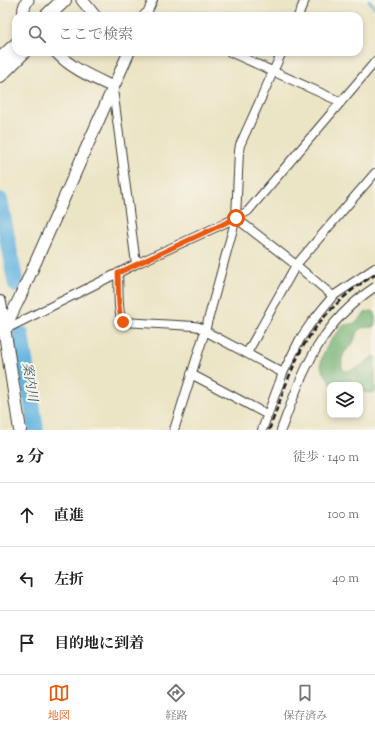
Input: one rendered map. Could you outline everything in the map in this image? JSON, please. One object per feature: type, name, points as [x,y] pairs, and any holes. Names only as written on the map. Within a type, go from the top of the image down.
[{"type":"highway","points":[[51,12],[64,0]]},
{"type":"highway","points":[[63,12],[75,0]]},
{"type":"highway","points":[[0,60],[12,49]]},
{"type":"highway","points":[[0,75],[19,56]]},
{"type":"main road","points":[[0,302],[20,430]]},
{"type":"street","points":[[24,12],[24,6],[28,0]]},
{"type":"street","points":[[82,0],[92,12]]},
{"type":"street","points":[[149,12],[153,0]]},
{"type":"street","points":[[300,12],[305,0]]},
{"type":"street","points":[[60,56],[78,70],[113,87]]},
{"type":"street","points":[[4,330],[20,297],[126,56]]},
{"type":"street","points":[[239,56],[341,102]]},
{"type":"street","points":[[174,430],[205,331],[236,218],[240,145],[280,56]]},
{"type":"street","points":[[4,330],[136,264],[236,218],[248,210],[375,62]]},
{"type":"street","points":[[113,87],[136,264]]},
{"type":"street","points":[[246,353],[296,265],[375,173]]},
{"type":"street","points":[[236,218],[333,296]]},
{"type":"street","points":[[262,430],[283,373],[300,339],[311,323],[333,296],[375,268]]},
{"type":"street","points":[[118,273],[120,310],[123,322],[199,327],[283,373]]},
{"type":"street","points":[[281,430],[308,362],[326,332],[344,311],[365,293],[375,287]]},
{"type":"street","points":[[191,374],[268,415]]},
{"type":"green space","points":[[372,311],[375,313],[375,326],[361,328],[359,330],[353,343],[344,354],[342,359],[342,369],[348,371],[355,369],[375,356],[375,392],[369,393],[363,392],[363,382],[330,382],[322,369],[321,364],[324,352],[332,339],[344,325],[356,323],[366,312]]},
{"type":"waterway","points":[[369,0],[375,8]]},
{"type":"waterway","name":"案内川","points":[[0,200],[16,285]]},
{"type":"waterway","name":"案内川","points":[[21,334],[36,430]]},
{"type":"railway","points":[[269,430],[294,366],[304,345],[318,324],[344,297],[364,281],[375,275]]},
{"type":"route","points":[[123,322],[120,310],[118,273],[236,218]]}]
